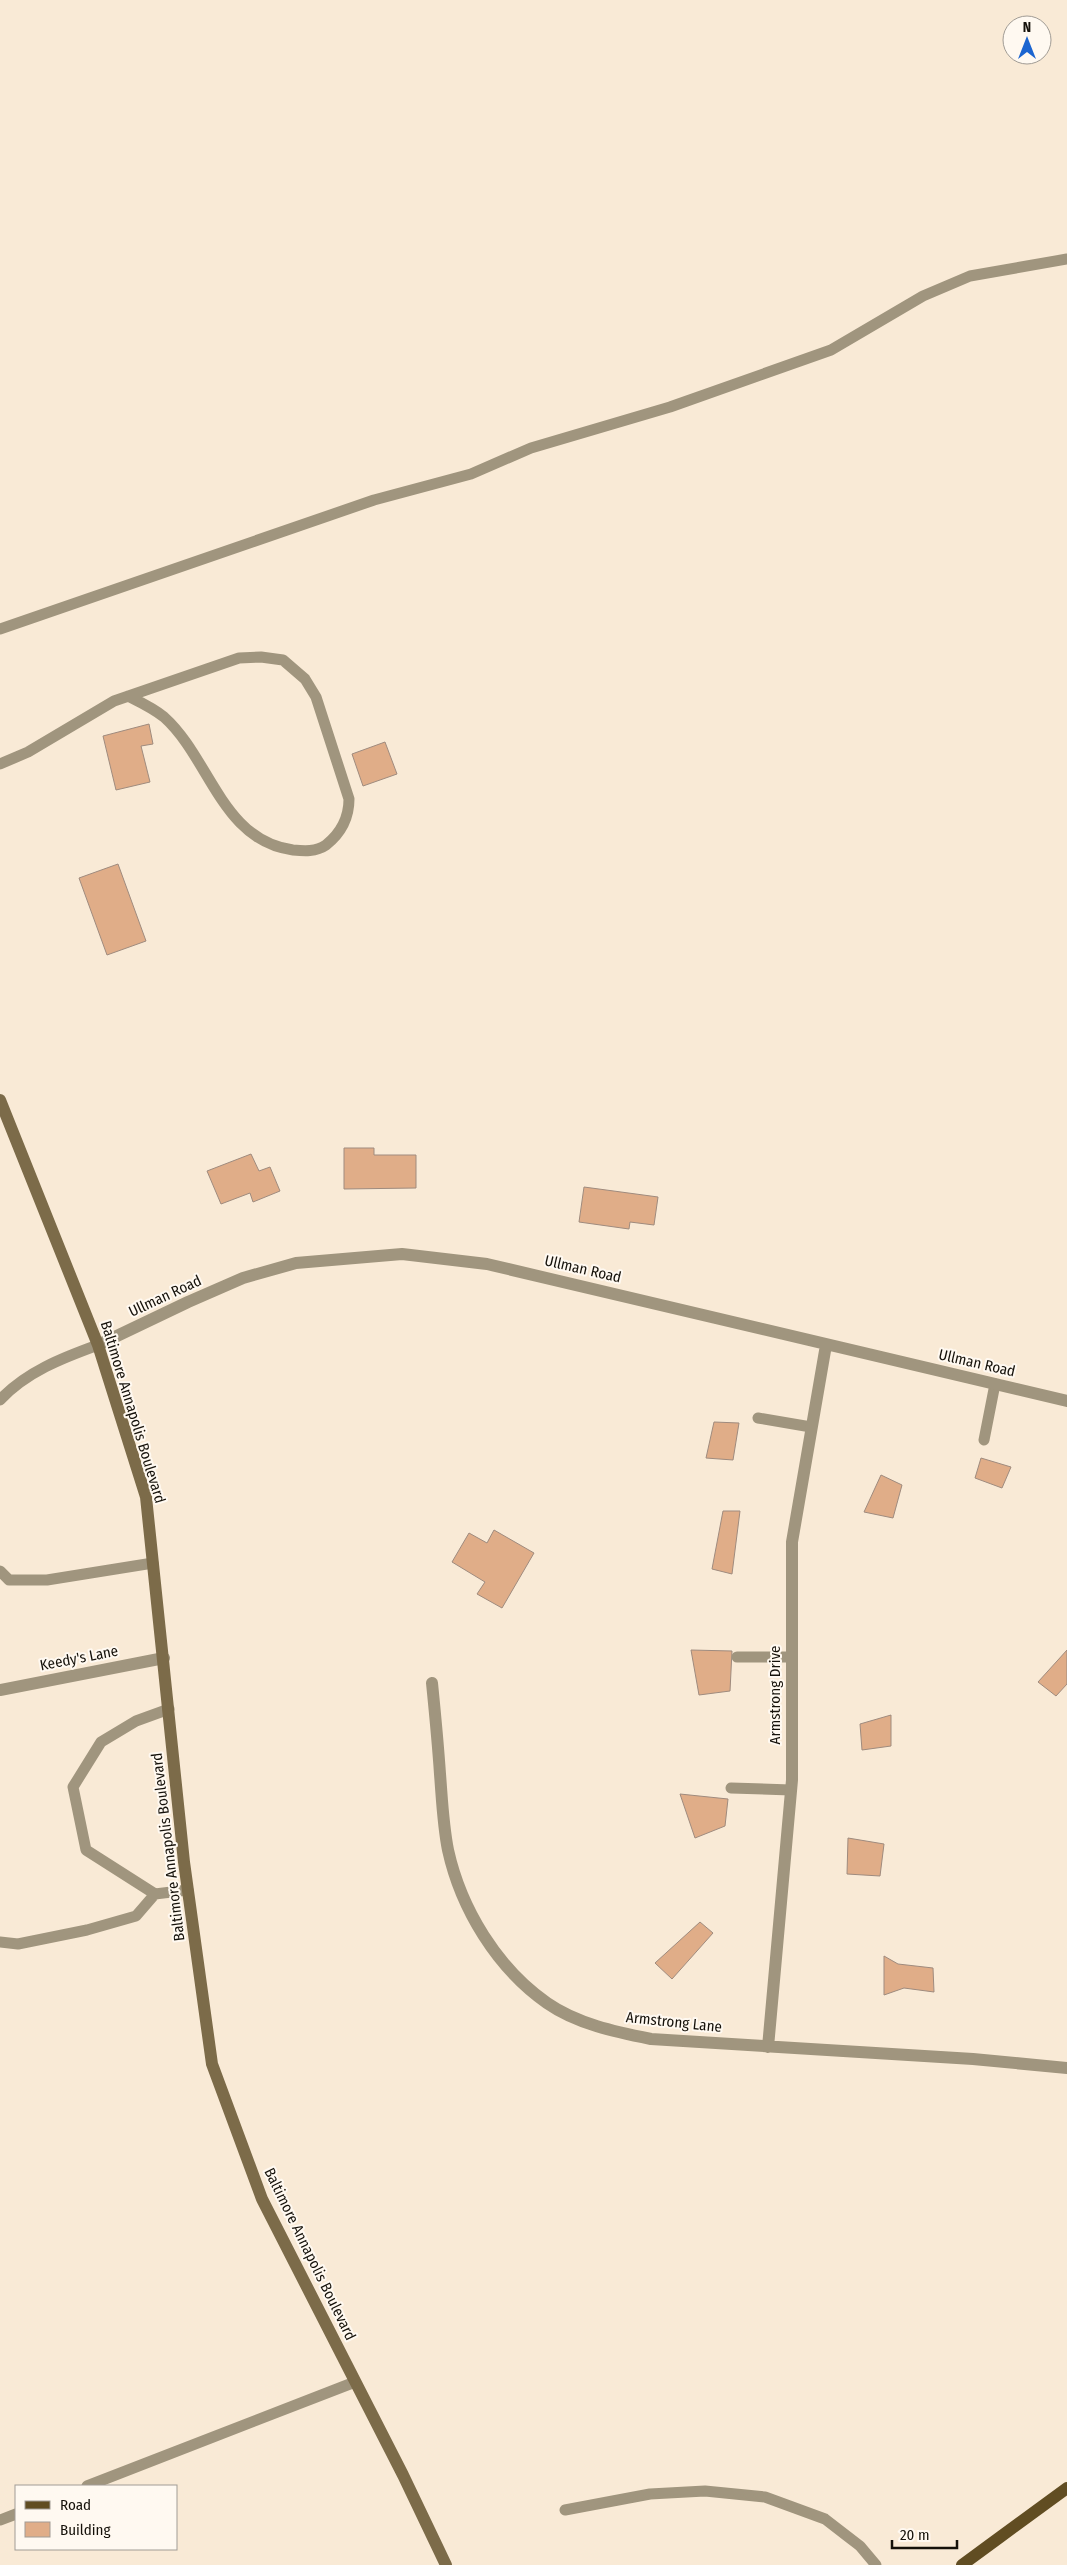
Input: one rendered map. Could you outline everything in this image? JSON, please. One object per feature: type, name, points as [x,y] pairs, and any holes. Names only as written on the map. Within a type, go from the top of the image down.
[{"type":"main road","name":"Baltimore Annapolis Boulevard","points":[[0,1100],[98,1345],[146,1497],[188,1890],[212,2064],[262,2199],[446,2565]]},
{"type":"main road","points":[[962,2565],[1067,2488]]},
{"type":"street","name":"Ullman Road","points":[[98,1345],[243,1278],[296,1263],[402,1254],[487,1264],[1067,1400]]},
{"type":"street","name":"Armstrong Drive","points":[[768,2048],[791,1790],[792,1542],[826,1344]]},
{"type":"street","name":"Keedy's Lane","points":[[0,1690],[164,1658]]},
{"type":"street","name":"Armstrong Lane","points":[[432,1683],[448,1849],[458,1886],[478,1928],[506,1966],[547,2003],[572,2016],[613,2032],[651,2039],[768,2048],[973,2059],[1067,2068]]},
{"type":"lane","points":[[0,629],[374,500],[471,474],[531,448],[670,407],[822,353],[923,296],[970,276],[1067,259]]},
{"type":"lane","points":[[0,764],[28,752],[65,729],[128,696],[239,658],[261,657],[284,660],[305,679],[316,697],[349,799],[349,811],[342,827],[334,838],[322,847],[308,852],[282,848],[260,840],[236,818],[217,795],[197,760],[164,717],[128,696]]},
{"type":"lane","points":[[0,1400],[15,1384],[62,1358],[98,1345]]},
{"type":"lane","points":[[984,1440],[995,1384]]},
{"type":"lane","points":[[758,1418],[811,1427]]},
{"type":"lane","points":[[0,1571],[8,1580],[47,1580],[153,1563]]},
{"type":"lane","points":[[737,1657],[792,1657]]},
{"type":"lane","points":[[169,1709],[136,1721],[101,1742],[72,1787],[86,1850],[155,1894],[188,1890]]},
{"type":"lane","points":[[731,1788],[791,1790]]},
{"type":"lane","points":[[0,1942],[18,1944],[87,1930],[136,1916],[155,1894]]},
{"type":"lane","points":[[90,2485],[355,2382]]},
{"type":"lane","points":[[566,2510],[650,2494],[705,2491],[765,2497],[825,2519],[860,2546],[876,2565]]},
{"type":"lane","points":[[0,2520],[15,2514]]},
{"type":"building","points":[[149,724],[153,744],[141,746],[150,782],[116,790],[103,736]]},
{"type":"building","points":[[385,742],[397,774],[363,786],[352,754]]},
{"type":"building","points":[[118,864],[146,941],[107,955],[79,878]]},
{"type":"building","points":[[344,1148],[374,1148],[374,1155],[416,1155],[416,1188],[344,1189]]},
{"type":"building","points":[[251,1154],[259,1171],[270,1167],[280,1191],[253,1202],[250,1193],[221,1204],[207,1171]]},
{"type":"building","points":[[584,1187],[658,1197],[654,1225],[630,1222],[629,1229],[579,1222]]},
{"type":"building","points":[[714,1422],[739,1423],[733,1460],[706,1458]]},
{"type":"building","points":[[981,1458],[1011,1467],[1002,1488],[975,1478]]},
{"type":"building","points":[[881,1475],[902,1485],[893,1518],[864,1512]]},
{"type":"building","points":[[723,1511],[740,1511],[732,1574],[712,1569]]},
{"type":"building","points":[[494,1530],[534,1553],[502,1608],[477,1594],[485,1582],[452,1562],[469,1533],[487,1543]]},
{"type":"building","points":[[691,1650],[732,1651],[730,1691],[699,1695]]},
{"type":"building","points":[[1067,1650],[1067,1684],[1056,1696],[1038,1682]]},
{"type":"building","points":[[891,1715],[891,1746],[862,1750],[860,1724]]},
{"type":"building","points":[[680,1794],[728,1799],[725,1826],[695,1838]]},
{"type":"building","points":[[848,1838],[884,1844],[880,1876],[847,1874]]},
{"type":"building","points":[[700,1922],[713,1933],[672,1979],[655,1963]]},
{"type":"building","points":[[884,1956],[898,1964],[933,1968],[934,1992],[904,1988],[884,1995]]}]
